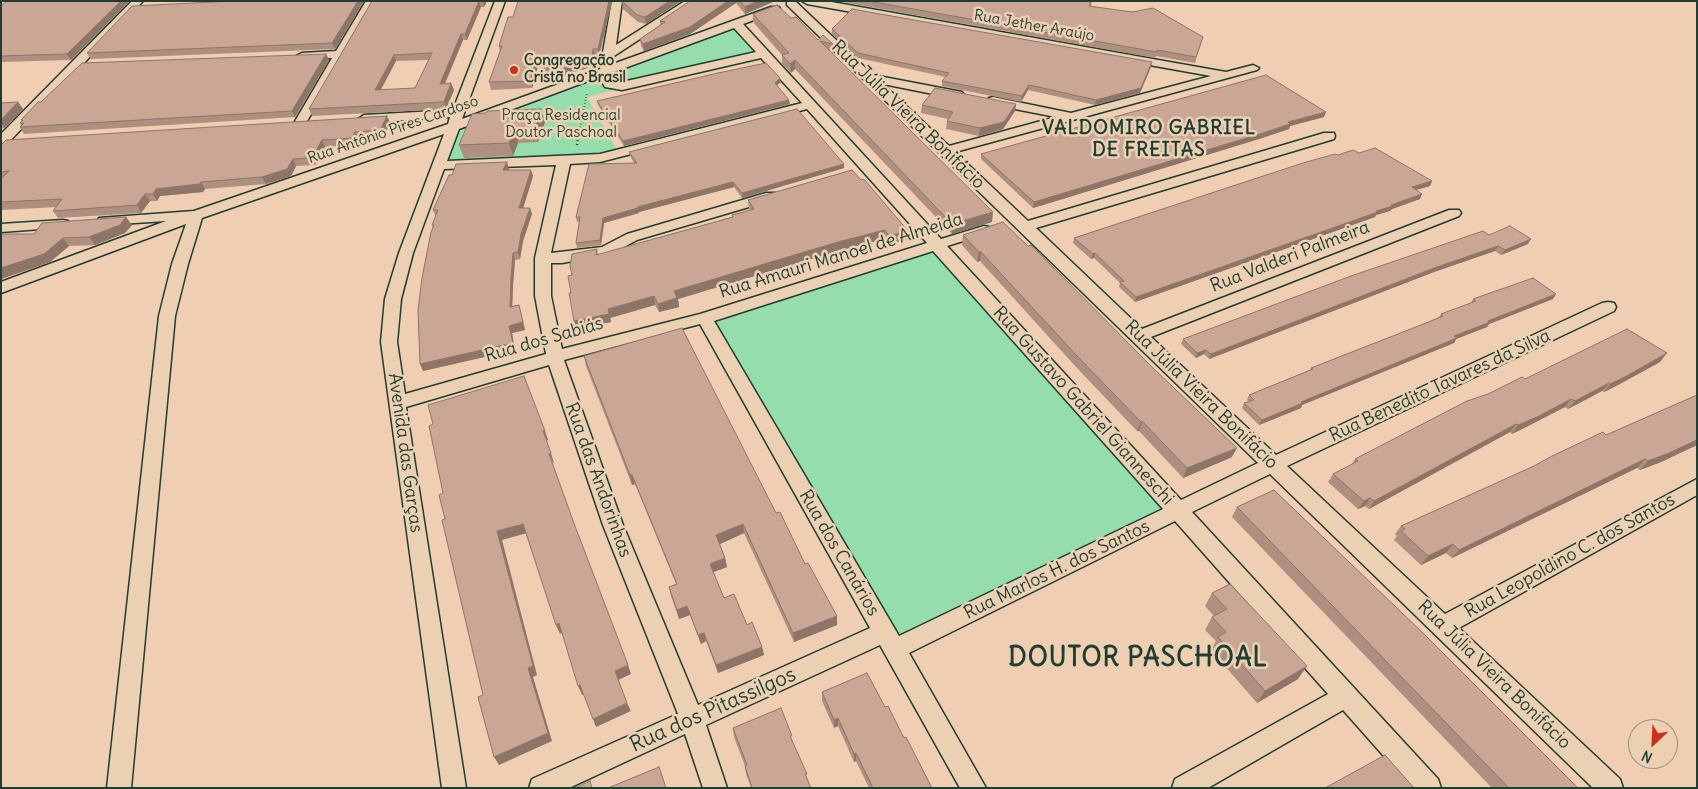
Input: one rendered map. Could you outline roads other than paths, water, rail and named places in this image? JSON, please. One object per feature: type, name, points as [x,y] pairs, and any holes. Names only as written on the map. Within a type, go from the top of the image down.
[{"type":"street","points":[[320,122],[295,123],[371,1]]},
{"type":"street","name":"Avenida das Garças","points":[[454,788],[389,342],[393,299],[406,253],[500,1]]},
{"type":"street","points":[[617,1],[608,55],[606,82],[622,86],[764,54]]},
{"type":"street","points":[[608,55],[693,1]]},
{"type":"street","name":"Rua Jether Araújo","points":[[807,1],[1226,75]]},
{"type":"street","name":"Rua Antônio Pires Cardoso","points":[[1,288],[456,120],[589,77],[793,2]]},
{"type":"street","name":"Rua Júlia Vieira Bonifácio","points":[[793,2],[1611,788]]},
{"type":"street","points":[[2,141],[135,4],[152,6]]},
{"type":"street","name":"Rua Gustavo Gabriel Gianneschi","points":[[737,24],[1429,788]]},
{"type":"street","points":[[290,56],[339,54]]},
{"type":"street","points":[[77,65],[96,64]]},
{"type":"street","points":[[946,151],[1253,68]]},
{"type":"street","points":[[870,78],[966,96]]},
{"type":"street","points":[[986,100],[1072,116]]},
{"type":"street","points":[[438,165],[569,155],[600,158],[810,105]]},
{"type":"street","points":[[349,120],[456,120]]},
{"type":"street","name":"Rua Amauri Manoel de Almeida","points":[[704,318],[937,244],[1022,224],[1329,136]]},
{"type":"street","points":[[2,141],[23,139]]},
{"type":"street","name":"Rua das Andorinhas","points":[[569,155],[543,258],[543,296],[555,357],[613,525],[692,719],[715,788]]},
{"type":"street","points":[[848,173],[867,168]]},
{"type":"street","points":[[543,258],[562,258],[606,251],[632,237],[784,192]]},
{"type":"street","name":"Rua Valderi Palmeira","points":[[1139,336],[1454,213]]},
{"type":"street","points":[[1,228],[196,215],[180,264],[167,316],[119,788]]},
{"type":"street","name":"Rua Benedito Tavares da Silva","points":[[1273,464],[1608,307]]},
{"type":"street","name":"Rua dos Sabiás","points":[[397,404],[555,357],[704,318]]},
{"type":"street","name":"Rua dos Canários","points":[[704,318],[974,788]]},
{"type":"street","name":"Rua Marlos H. dos Santos","points":[[890,641],[1178,511],[1273,464]]},
{"type":"street","name":"Rua Leopoldino C. dos Santos","points":[[1443,626],[1697,486]]},
{"type":"street","name":"Rua dos Pitassilgos","points":[[541,788],[692,719],[890,641]]},
{"type":"street","points":[[1184,788],[1346,696]]},
{"type":"place","name":"Congregação Cristã no Brasil","points":[[514,70]]},
{"type":"district","name":"VALDOMIRO GABRIEL DE FREITAS","points":[[1149,140]]},
{"type":"district","name":"DOUTOR PASCHOAL","points":[[1138,659]]},
{"type":"park label","name":"Praça Residencial Doutor Paschoal","points":[[561,124]]}]
